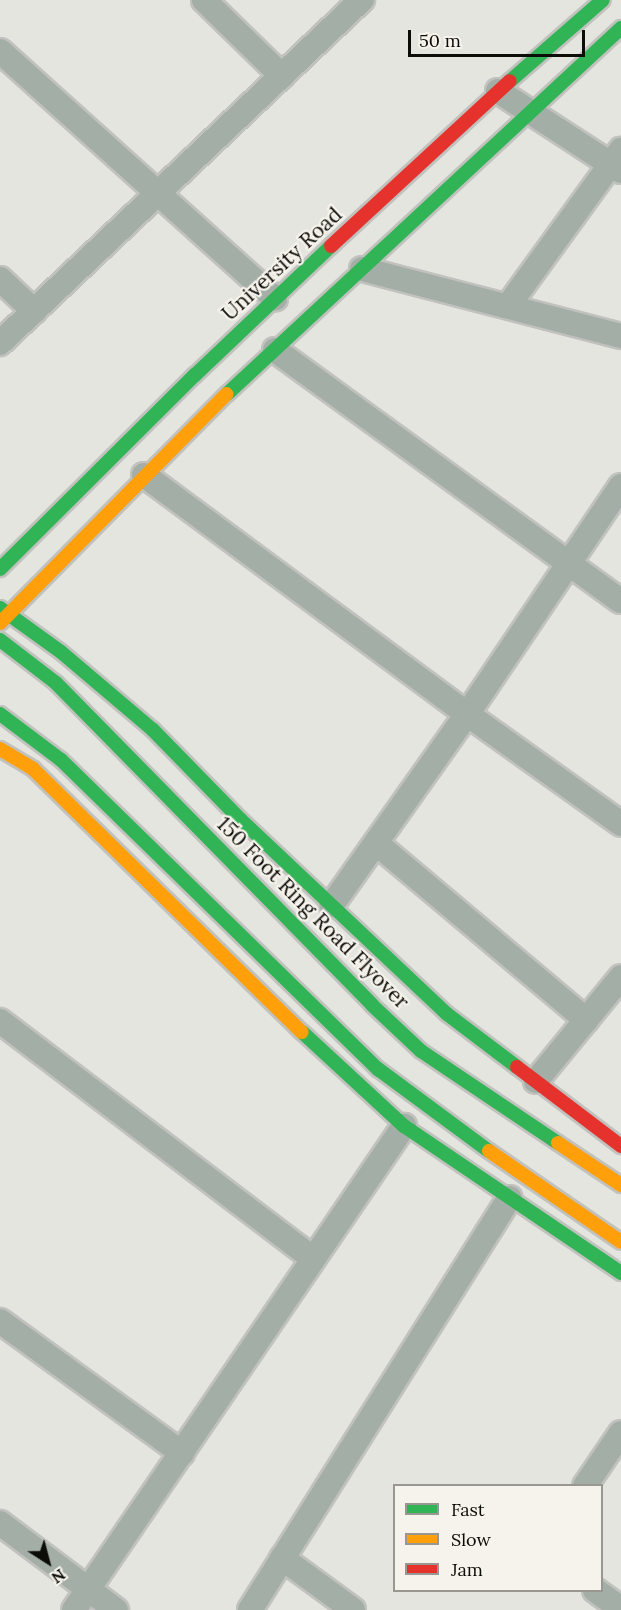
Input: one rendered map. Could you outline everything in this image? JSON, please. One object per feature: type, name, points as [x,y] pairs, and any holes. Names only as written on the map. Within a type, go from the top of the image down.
[{"type":"main road","name":"University Road","points":[[0,569],[275,299],[498,91],[603,0]]},
{"type":"main road","points":[[621,28],[275,350],[3,614],[61,652],[153,730],[240,819],[447,1014],[621,1146]]},
{"type":"main road","name":"150 Foot Ring Road Flyover","points":[[0,640],[64,690],[372,1005],[421,1050],[621,1185]]},
{"type":"main road","points":[[0,714],[61,760],[378,1069],[480,1145],[621,1242]]},
{"type":"main road","points":[[0,749],[33,769],[282,1013],[404,1126],[621,1273]]},
{"type":"street","points":[[204,0],[282,76]]},
{"type":"street","points":[[0,343],[362,0]]},
{"type":"street","points":[[0,51],[275,299]]},
{"type":"street","points":[[498,91],[618,162],[508,306]]},
{"type":"street","points":[[363,269],[621,336]]},
{"type":"street","points":[[0,279],[34,310]]},
{"type":"street","points":[[275,350],[621,601]]},
{"type":"street","points":[[144,476],[467,714],[621,824]]},
{"type":"street","points":[[332,905],[467,714],[621,486]]},
{"type":"street","points":[[376,843],[586,1020]]},
{"type":"street","points":[[536,1081],[621,977]]},
{"type":"street","points":[[0,1021],[313,1259]]},
{"type":"street","points":[[74,1610],[404,1126]]},
{"type":"street","points":[[250,1610],[509,1198]]},
{"type":"street","points":[[0,1321],[182,1453]]},
{"type":"street","points":[[586,1484],[621,1433]]},
{"type":"street","points":[[0,1523],[116,1610]]},
{"type":"street","points":[[282,1558],[353,1610]]},
{"type":"street","points":[[598,1592],[621,1609]]},
{"type":"traffic: fast","points":[[510,81],[603,0]]},
{"type":"traffic: fast","points":[[227,394],[621,28]]},
{"type":"traffic: fast","points":[[0,569],[195,375],[331,246]]},
{"type":"traffic: fast","points":[[0,608],[61,652],[153,730],[240,819],[447,1014],[517,1067]]},
{"type":"traffic: fast","points":[[0,640],[56,683],[372,1005],[421,1051],[558,1143]]},
{"type":"traffic: fast","points":[[0,714],[61,760],[378,1069],[489,1151]]},
{"type":"traffic: fast","points":[[302,1032],[404,1126],[621,1273]]},
{"type":"traffic: slow","points":[[0,623],[227,394]]},
{"type":"traffic: slow","points":[[0,749],[33,769],[302,1032]]},
{"type":"traffic: slow","points":[[558,1143],[621,1185]]},
{"type":"traffic: slow","points":[[489,1151],[621,1242]]},
{"type":"traffic: jam","points":[[331,246],[510,81]]},
{"type":"traffic: jam","points":[[517,1067],[621,1146]]}]
